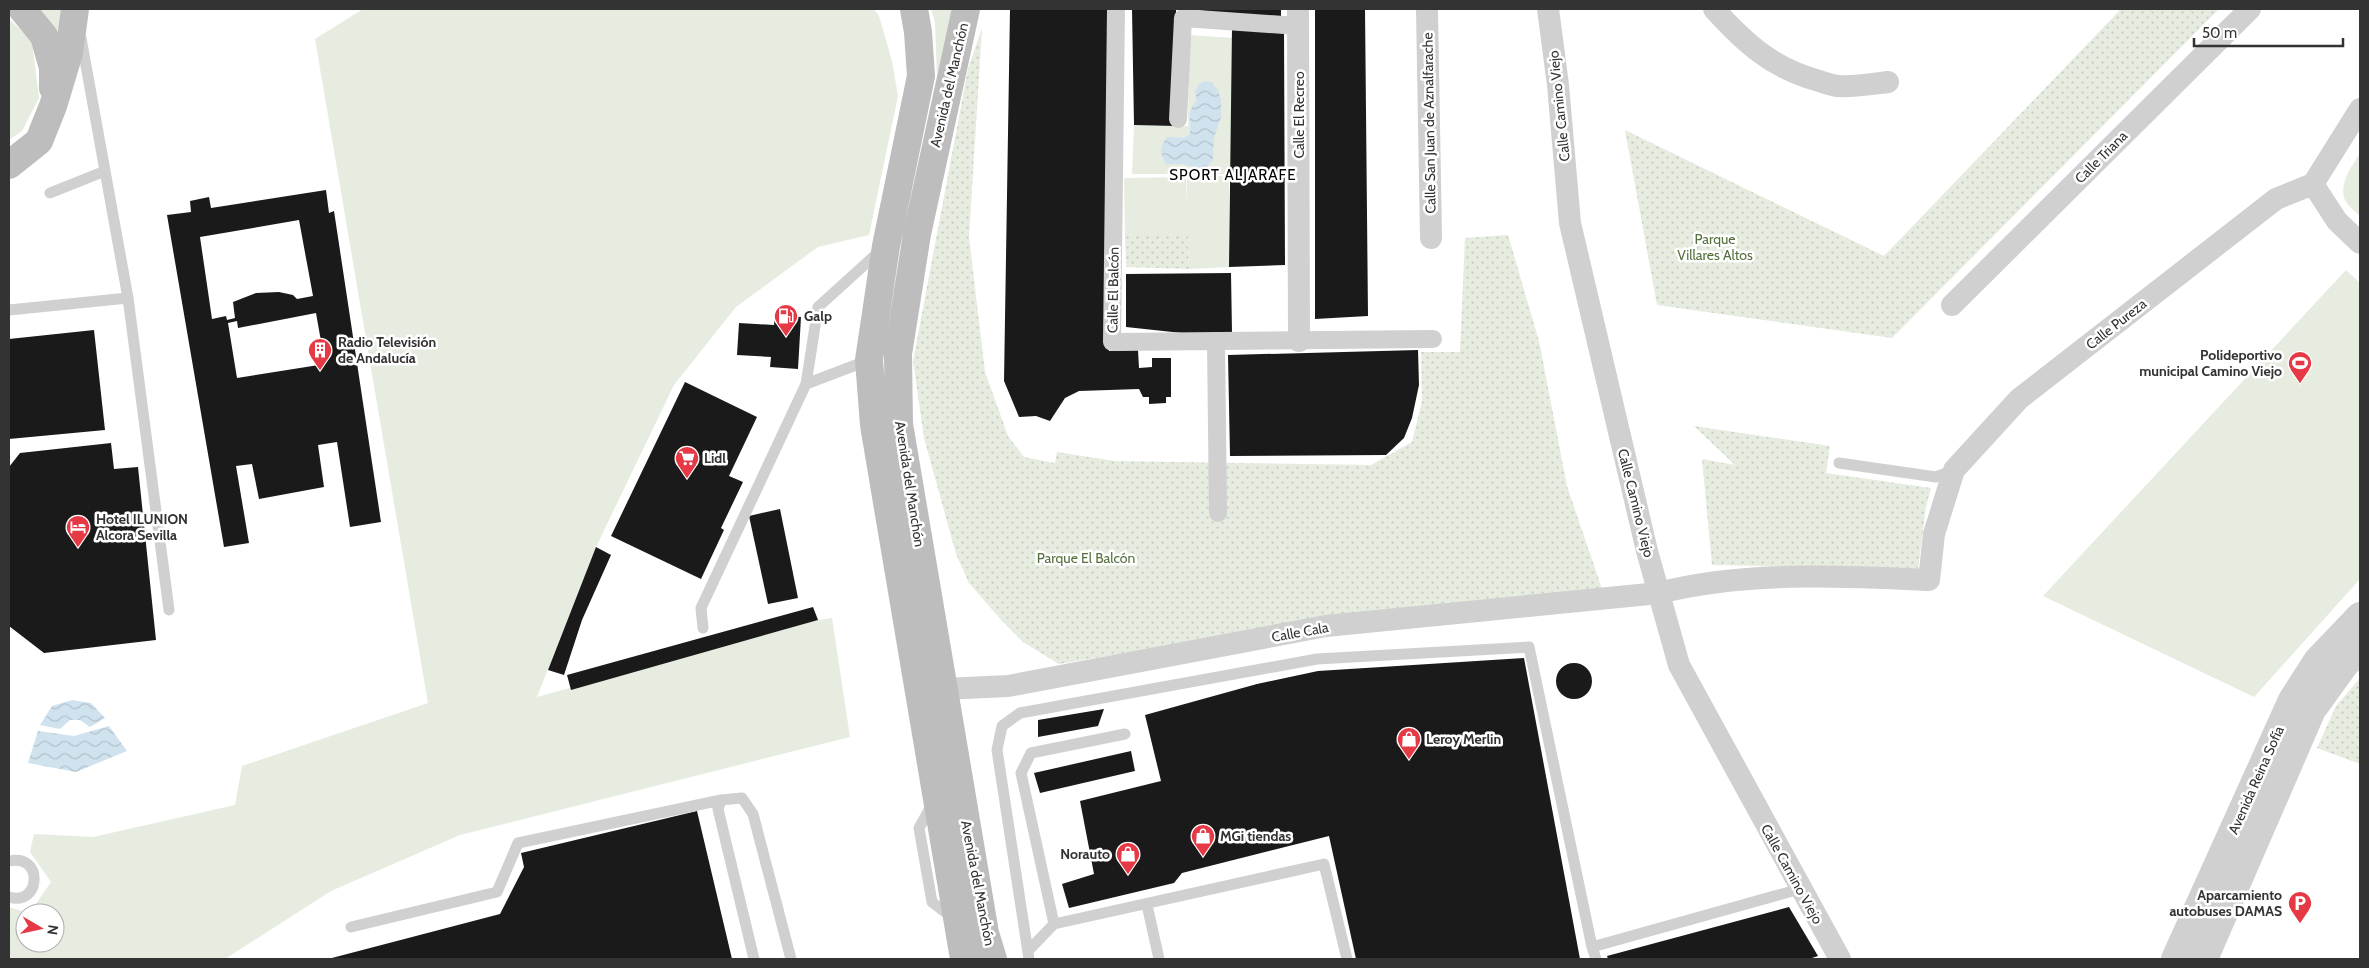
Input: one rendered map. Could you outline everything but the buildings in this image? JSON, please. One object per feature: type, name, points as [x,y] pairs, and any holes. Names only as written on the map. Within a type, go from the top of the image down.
[{"type":"main road","points":[[22,9],[44,36],[53,68],[54,106]]},
{"type":"main road","points":[[9,165],[38,141],[54,106],[69,53],[75,9]]},
{"type":"main road","name":"Avenida del Manchón","points":[[914,9],[918,32],[921,76],[886,246],[869,360],[874,424],[964,959]]},
{"type":"main road","name":"Avenida del Manchón","points":[[966,9],[917,234],[898,354],[899,424],[985,933],[993,959]]},
{"type":"street","name":"Calle El Balcón","points":[[1116,9],[1112,342],[1432,339]]},
{"type":"street","name":"Calle San Juan de Aznalfarache","points":[[1427,9],[1431,238]]},
{"type":"street","name":"Calle Camino Viejo","points":[[1548,9],[1558,85],[1570,223],[1608,392],[1658,593],[1679,665],[1840,959]]},
{"type":"street","points":[[1714,9],[1753,49],[1779,65],[1838,86],[1888,82]]},
{"type":"street","name":"Calle Triana","points":[[1952,305],[2250,9]]},
{"type":"street","points":[[1178,119],[1183,18],[1298,17]]},
{"type":"street","name":"Calle El Recreo","points":[[1298,17],[1299,341]]},
{"type":"street","points":[[2360,109],[2313,184],[2337,221],[2360,243]]},
{"type":"street","name":"Calle Pureza","points":[[1929,580],[1934,534],[1954,470],[2019,399],[2276,199],[2313,184]]},
{"type":"street","points":[[1216,341],[1218,513]]},
{"type":"street","name":"Calle Cala","points":[[944,689],[1008,686],[1326,626],[1658,593],[1693,584],[1824,576],[1929,580]]},
{"type":"street","name":"Avenida Reina Sofía","points":[[2175,959],[2292,700],[2317,661],[2360,616]]},
{"type":"street","name":"Avenida Reina Sofía","points":[[2204,959],[2312,710],[2346,663],[2360,650]]},
{"type":"lane","points":[[75,9],[128,298],[168,610]]},
{"type":"lane","points":[[50,194],[105,171]]},
{"type":"lane","points":[[702,628],[701,608],[806,384],[818,307],[886,246]]},
{"type":"lane","points":[[9,310],[128,298]]},
{"type":"lane","points":[[806,384],[869,360]]},
{"type":"lane","points":[[1839,463],[1936,477],[1954,470]]},
{"type":"lane","points":[[1028,955],[997,750],[1002,726],[1020,713],[1318,659],[1529,647],[1596,959]]},
{"type":"lane","points":[[1054,924],[1021,773],[1031,753],[1125,734]]},
{"type":"lane","points":[[1000,775],[1021,773]]},
{"type":"lane","points":[[351,928],[497,892],[518,843],[721,800],[742,798],[753,814],[791,959]]},
{"type":"lane","points":[[721,800],[718,809],[754,959]]},
{"type":"lane","points":[[9,861],[16,860],[28,864],[32,869],[35,882],[29,893],[24,897],[9,898]]},
{"type":"lane","points":[[1028,955],[1054,924],[1147,905],[1324,864],[1347,959]]},
{"type":"lane","points":[[1592,947],[1800,889]]},
{"type":"lane","points":[[1147,905],[1159,959]]},
{"type":"green space","points":[[40,9],[61,9],[57,37]]},
{"type":"green space","points":[[363,9],[874,9],[879,16],[892,61],[898,96],[869,235],[818,247],[736,307],[674,385],[596,547],[537,697],[818,620],[832,618],[850,737],[460,835],[331,891],[225,959],[9,959],[9,907],[15,909],[15,953],[65,953],[65,903],[37,903],[51,882],[30,852],[34,834],[93,837],[235,805],[242,766],[428,703],[315,39]]},
{"type":"green space","points":[[931,9],[953,9],[937,75],[935,22]]},
{"type":"green space","name":"Parque Villares Altos","points":[[2121,9],[2219,9],[1892,338],[1657,305],[1625,130],[1884,256]]},
{"type":"green space","points":[[9,19],[32,41],[39,98],[22,131],[9,140]]},
{"type":"green space","name":"Parque El Balcón","points":[[982,28],[969,237],[985,372],[1008,436],[1024,457],[1055,463],[1057,452],[1114,461],[1371,465],[1412,442],[1422,401],[1421,352],[1460,352],[1465,238],[1508,235],[1539,341],[1567,486],[1602,589],[1326,620],[1059,664],[1023,642],[969,583],[956,554],[924,438],[913,361],[968,69]]},
{"type":"green space","points":[[1189,35],[1232,38],[1233,174],[1132,174],[1134,125],[1188,126]]},
{"type":"green space","points":[[2360,153],[2360,216],[2346,202],[2343,189],[2344,182]]},
{"type":"green space","points":[[1187,176],[1229,176],[1229,267],[1189,269],[1188,236],[1125,236],[1124,178],[1186,177],[1187,205]]},
{"type":"green space","points":[[1125,236],[1188,236],[1189,269],[1126,267]]},
{"type":"green space","name":"Polideportivo municipal Camino Viejo","points":[[2346,270],[2360,283],[2360,579],[2254,697],[2043,596]]},
{"type":"green space","points":[[1694,426],[1830,446],[1826,473],[1931,488],[1926,507],[1918,569],[1712,565],[1702,459],[1735,465]]},
{"type":"green space","points":[[2360,678],[2360,764],[2317,748],[2336,706]]},
{"type":"water","points":[[1205,81],[1212,83],[1218,90],[1221,100],[1221,117],[1214,138],[1213,160],[1207,167],[1195,168],[1184,164],[1166,164],[1161,153],[1163,144],[1167,137],[1184,138],[1190,134],[1190,113],[1197,100],[1195,92],[1199,84]]},
{"type":"water","points":[[72,700],[91,703],[105,718],[90,727],[80,720],[70,720],[60,729],[40,725],[52,706]]},
{"type":"water","points":[[109,726],[127,751],[76,772],[28,763],[38,731],[74,736]]},
{"type":"place","name":"Galp","points":[[786,337]]},
{"type":"place","name":"Radio Televisión de Andalucía","points":[[320,371]]},
{"type":"place","name":"Polideportivo municipal Camino Viejo","points":[[2300,384]]},
{"type":"place","name":"Lidl","points":[[687,479]]},
{"type":"place","name":"Hotel ILUNION Alcora Sevilla","points":[[78,548]]},
{"type":"place","name":"Leroy Merlin","points":[[1409,760]]},
{"type":"place","name":"MGi tiendas","points":[[1203,857]]},
{"type":"place","name":"Norauto","points":[[1128,875]]},
{"type":"place","name":"Aparcamiento autobuses DAMAS","points":[[2300,924]]},
{"type":"district","name":"SPORT ALJARAFE","points":[[1233,175]]}]
